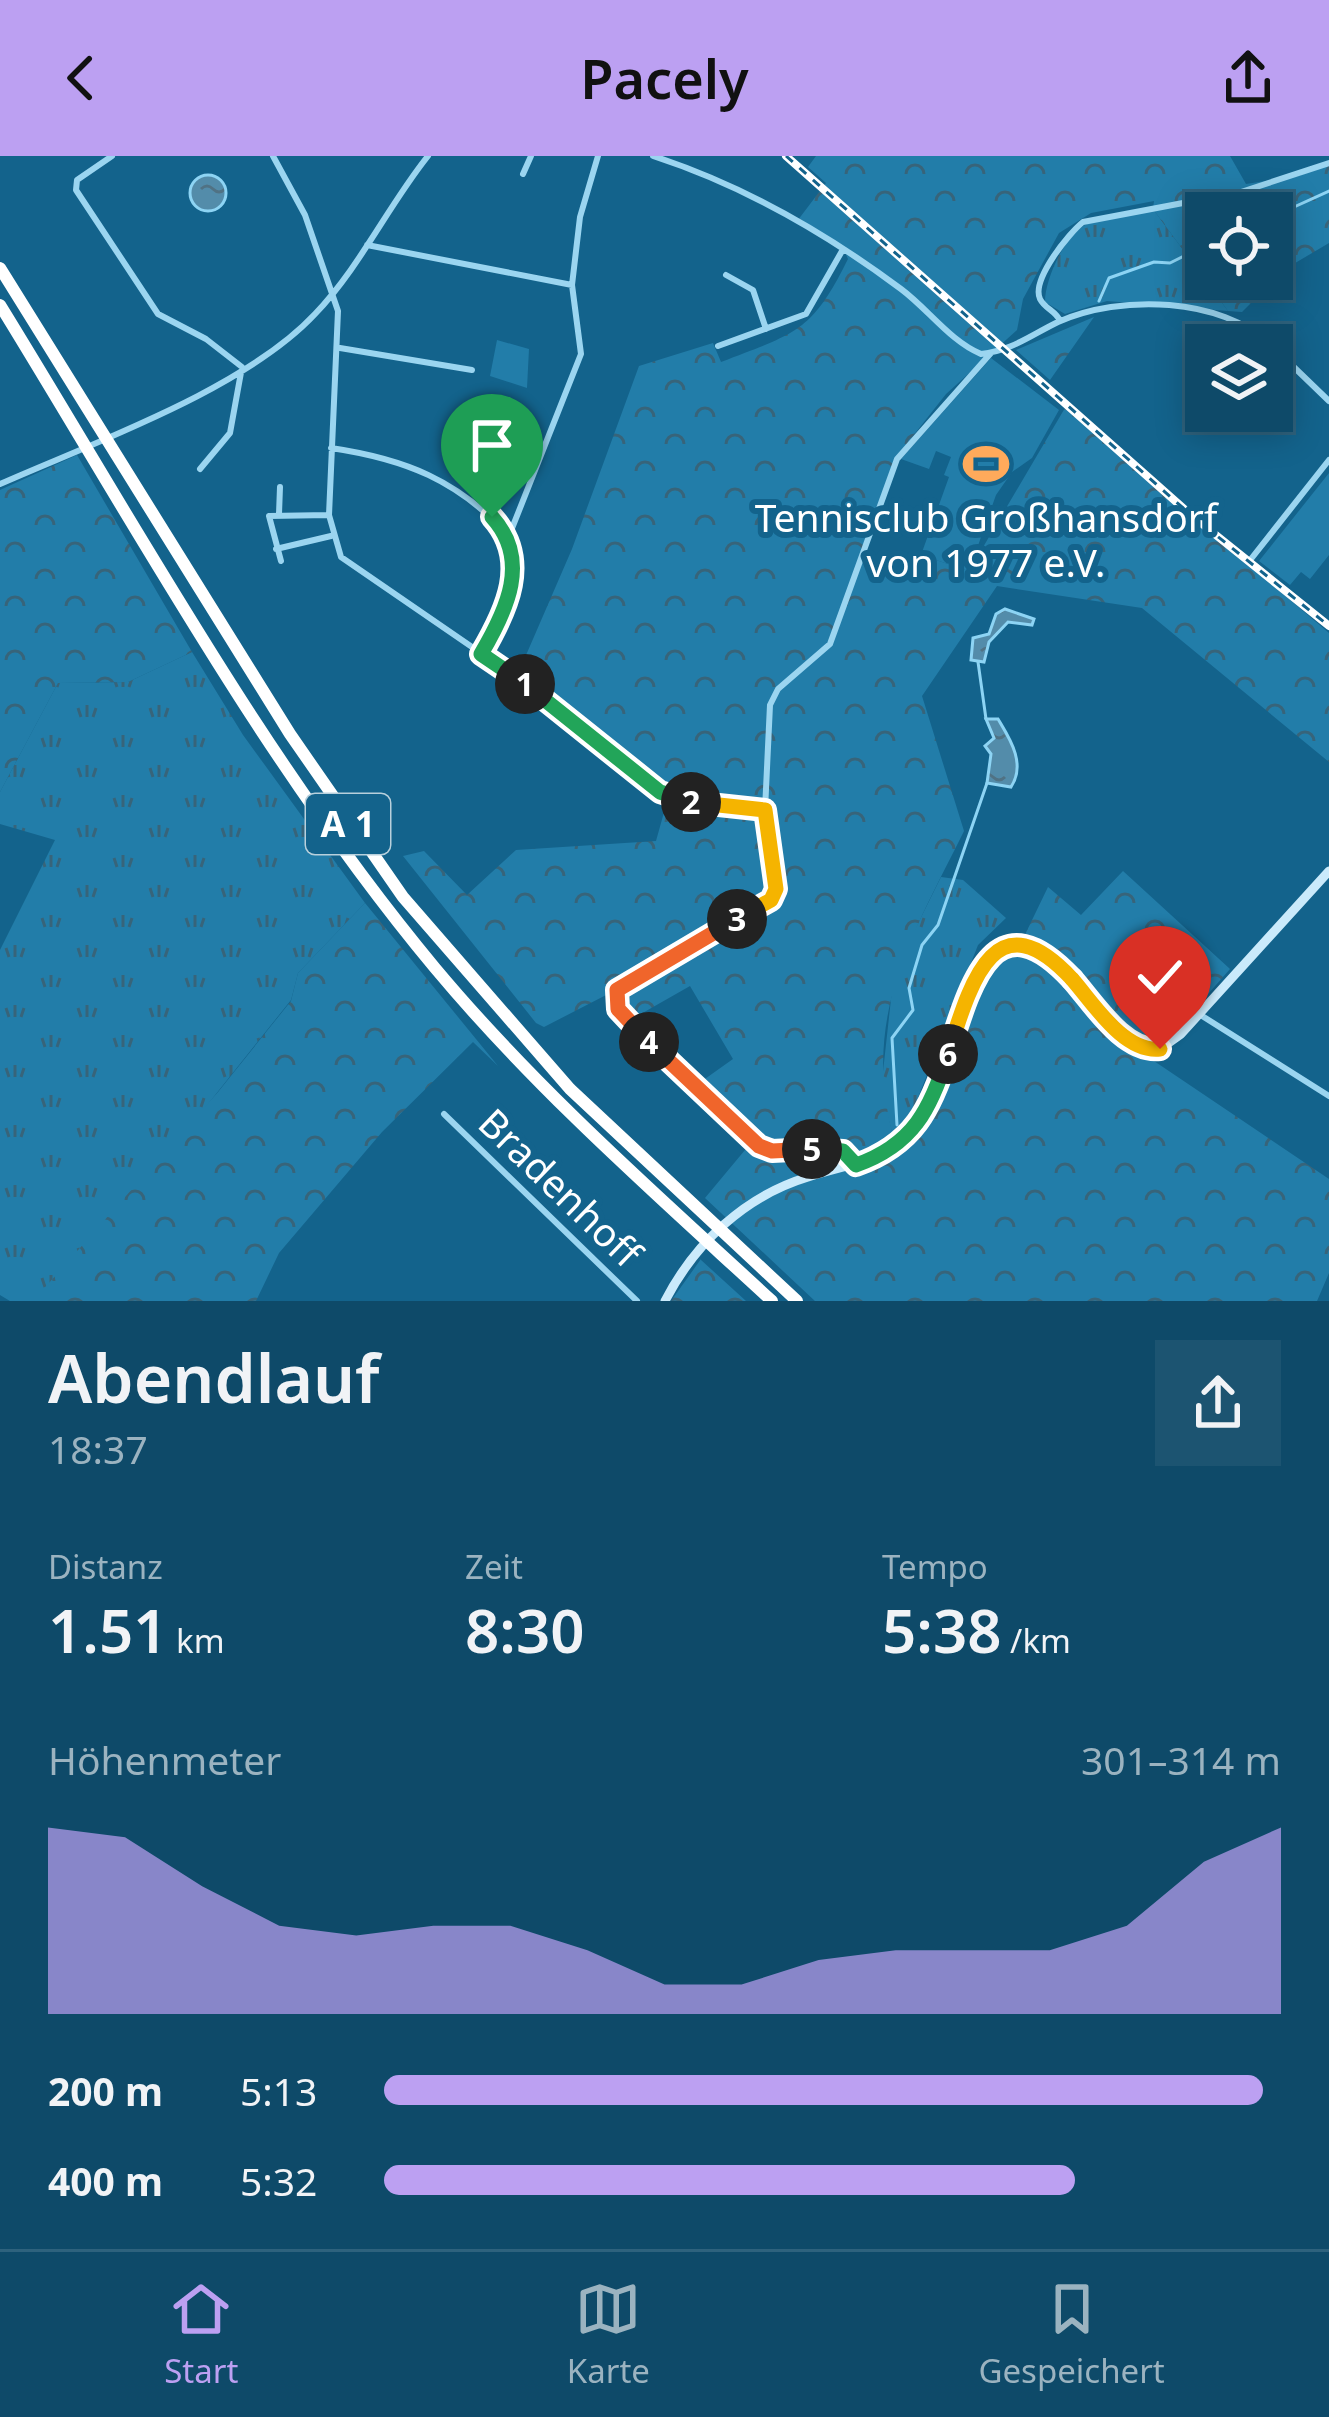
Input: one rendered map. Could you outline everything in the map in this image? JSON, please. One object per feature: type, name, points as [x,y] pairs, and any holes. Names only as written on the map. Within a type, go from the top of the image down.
[{"type":"highway","name":"A 1","points":[[0,268],[290,734],[403,896],[570,1088],[797,1301]]},
{"type":"highway","name":"A 1","points":[[0,304],[198,628],[341,846],[435,968],[558,1103],[772,1301]]},
{"type":"main road","points":[[665,1301],[691,1259],[741,1210],[807,1177],[884,1155],[920,1123],[937,1090],[968,993],[985,964],[1005,946],[1020,942],[1048,957],[1125,1037],[1147,1050],[1170,1044],[1329,871]]},
{"type":"street","points":[[112,156],[77,180],[76,190],[158,314],[218,346],[242,367]]},
{"type":"street","points":[[273,156],[305,215],[333,294],[340,348],[328,515],[331,536],[356,572],[481,654],[664,794],[765,810]]},
{"type":"street","points":[[0,484],[131,425],[279,346],[333,294],[428,156]]},
{"type":"street","points":[[523,174],[531,156]]},
{"type":"street","points":[[481,654],[511,593],[509,536],[578,365],[582,333],[572,285],[580,217],[598,156]]},
{"type":"street","points":[[653,156],[729,183],[902,290],[968,349],[991,353]]},
{"type":"street","points":[[1060,321],[1042,302],[1039,291],[1064,238],[1083,222],[1240,192],[1329,163]]},
{"type":"street","points":[[367,245],[572,285]]},
{"type":"street","points":[[718,346],[806,314],[842,251]]},
{"type":"street","points":[[727,275],[753,290],[766,329]]},
{"type":"street","points":[[856,1165],[852,1156],[833,1147],[772,1151],[759,1146],[627,1020],[615,999],[624,982],[771,900],[777,875],[765,810],[770,705],[778,689],[830,644],[897,459],[991,353],[1060,321],[1126,306],[1219,312],[1247,324]]},
{"type":"street","points":[[340,348],[472,370]]},
{"type":"street","points":[[1293,366],[1329,401]]},
{"type":"street","points":[[200,469],[230,433],[242,367]]},
{"type":"street","points":[[332,448],[392,458],[432,473],[475,502],[509,536]]},
{"type":"street","points":[[1251,559],[1329,460]]},
{"type":"street","points":[[279,514],[280,487]]},
{"type":"street","points":[[281,561],[267,518],[328,515]]},
{"type":"street","points":[[275,549],[331,536]]},
{"type":"street","points":[[1199,1015],[1329,1096]]},
{"type":"street","name":"Bradenhoff","points":[[444,1114],[638,1301]]},
{"type":"green space","points":[[816,156],[1230,156],[1246,184],[1299,176],[1329,163],[1329,243],[1293,264],[1293,192],[1185,192],[1185,253],[1153,209],[1154,201],[1091,213],[1059,233],[1023,299],[1017,330],[946,394],[894,460],[859,557],[913,576],[921,555],[969,571],[1065,408],[1329,633],[1329,762],[1142,608],[997,586],[922,696],[964,831],[911,939],[888,1011],[884,1049],[884,1089],[892,1131],[914,1141],[939,1103],[978,985],[990,967],[1020,945],[1048,887],[1081,915],[1123,871],[1230,969],[1151,1059],[1329,1179],[1329,1273],[1317,1301],[815,1301],[705,1198],[750,1144],[695,1086],[733,1059],[690,986],[632,1019],[610,993],[544,1027],[536,1023],[403,856],[424,851],[467,895],[516,850],[656,841],[668,798],[517,676],[572,549],[639,366],[713,343],[721,362],[767,344],[811,317],[835,284],[848,259],[844,250],[798,220],[826,183],[808,167]]},
{"type":"green space","points":[[1153,209],[1185,253],[1185,300],[1220,300],[1228,311],[1107,301],[1065,314],[1045,302],[1057,259],[1070,239],[1085,225]]},
{"type":"green space","points":[[1220,300],[1254,300],[1242,312],[1228,311]]},
{"type":"green space","points":[[1094,317],[1050,380],[1016,350]]},
{"type":"green space","points":[[497,340],[529,349],[527,388],[490,376]]},
{"type":"green space","name":"Tennisclub Großhansdorf von 1977 e.V.","points":[[991,358],[1059,410],[1032,458],[1012,472],[996,495],[969,571],[921,555],[949,477],[944,475],[951,457],[936,451],[929,469],[901,459]]},
{"type":"green space","points":[[77,455],[192,652],[128,682],[58,683],[0,792],[0,490]]},
{"type":"green space","points":[[1329,473],[1329,555],[1310,579],[1301,572],[1290,585],[1259,561]]},
{"type":"green space","points":[[192,652],[243,735],[365,903],[298,973],[291,1000],[200,1114],[35,1301],[10,1301],[0,1295],[0,950],[55,840],[0,824],[0,792],[58,683],[128,682]]},
{"type":"green space","points":[[941,877],[963,880],[1006,918],[978,945],[912,1113],[892,1132],[881,1090],[894,972]]},
{"type":"green space","points":[[365,903],[498,1066],[473,1042],[382,1132],[279,1253],[256,1301],[33,1301],[218,1092],[291,1001],[298,973]]},
{"type":"green space","points":[[701,1260],[746,1301],[671,1301]]},
{"type":"water","points":[[208,175],[221,180],[226,193],[221,206],[208,211],[195,206],[190,193],[195,180]]},
{"type":"water","points":[[1005,609],[1034,619],[1032,625],[1008,622],[989,642],[984,662],[971,660],[973,638],[989,634],[996,614]]},
{"type":"water","points":[[986,719],[998,719],[1014,750],[1017,769],[1011,787],[987,783],[991,754],[985,746],[994,738]]},
{"type":"waterway","points":[[1293,207],[1329,191]]},
{"type":"waterway","points":[[1099,301],[1109,278],[1185,256]]},
{"type":"waterway","points":[[978,662],[986,719]]},
{"type":"waterway","points":[[897,1125],[892,1038],[913,1010],[909,988],[922,945],[938,925],[987,783]]},
{"type":"railway","points":[[786,156],[1191,515],[1329,626]]},
{"type":"place","name":"Tennisclub Großhansdorf von 1977 e.V.","points":[[986,464]]},
{"type":"route","points":[[492,517],[509,536],[513,583],[507,607],[481,654],[664,794],[678,800],[765,810],[777,875],[771,900],[624,982],[615,999],[627,1020],[759,1146],[772,1151],[833,1147],[852,1156],[856,1165],[898,1145],[931,1105],[977,975],[994,953],[1014,943],[1028,945],[1065,971],[1131,1042],[1147,1050],[1160,1049]]}]
